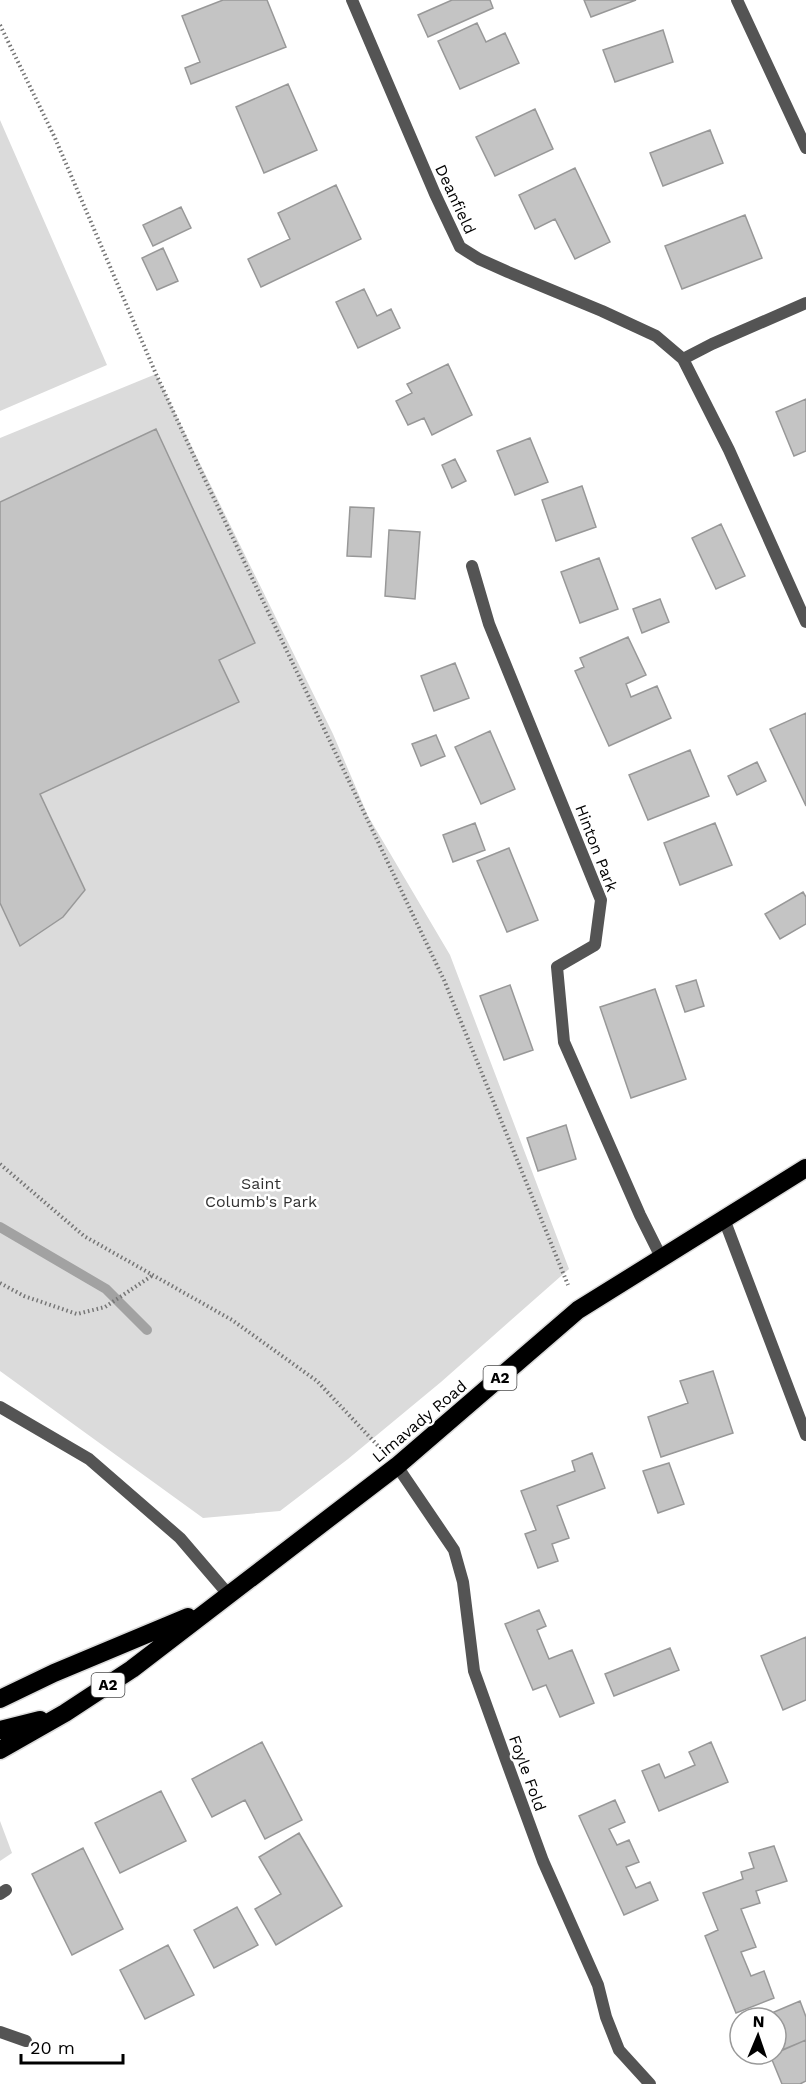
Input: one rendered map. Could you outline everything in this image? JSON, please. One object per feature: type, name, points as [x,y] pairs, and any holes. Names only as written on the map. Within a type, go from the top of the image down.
[{"type":"highway","name":"Limavady Road","points":[[0,1750],[65,1713],[132,1669],[398,1466],[579,1310],[806,1168]]},
{"type":"highway","name":"Limavady Road","points":[[0,1699],[54,1672],[209,1608]]},
{"type":"highway","points":[[0,1730],[65,1713]]},
{"type":"street","name":"Deanfield","points":[[352,0],[460,247],[479,259],[656,336],[683,358],[802,602],[806,622]]},
{"type":"street","points":[[737,0],[806,148]]},
{"type":"street","points":[[683,358],[806,303]]},
{"type":"street","name":"Hinton Park","points":[[472,566],[489,624],[601,900],[595,945],[557,967],[564,1042],[640,1215],[662,1259]]},
{"type":"street","points":[[724,1219],[806,1435]]},
{"type":"street","points":[[0,1407],[89,1459],[180,1538],[228,1594]]},
{"type":"street","name":"Foyle Fold","points":[[398,1466],[454,1550],[463,1582],[474,1671],[543,1861],[598,1985],[606,2017],[619,2050],[650,2084]]},
{"type":"street","points":[[0,2032],[26,2041]]},
{"type":"path","points":[[0,25],[55,138],[198,465],[444,980],[579,1310]]},
{"type":"path","points":[[0,1164],[84,1236],[232,1320],[316,1381],[398,1466]]},
{"type":"path","points":[[0,1283],[24,1296],[77,1314],[105,1307],[153,1275]]},
{"type":"green space","points":[[0,120],[107,365],[0,411]]},
{"type":"green space","name":"Saint Columb's Park","points":[[156,374],[333,734],[368,816],[450,955],[569,1269],[441,1382],[348,1459],[280,1511],[203,1518],[0,1371],[0,438]]},
{"type":"green space","points":[[0,1821],[12,1853],[0,1861]]},
{"type":"building","points":[[223,0],[267,0],[286,47],[191,84],[185,68],[200,62],[182,16]]},
{"type":"building","points":[[452,0],[490,0],[493,8],[428,37],[418,15]]},
{"type":"building","points":[[584,0],[636,0],[591,17]]},
{"type":"building","points":[[477,23],[486,42],[505,33],[519,63],[460,89],[438,41]]},
{"type":"building","points":[[663,30],[673,62],[615,82],[603,50]]},
{"type":"building","points":[[288,84],[317,150],[264,173],[236,107]]},
{"type":"building","points":[[535,109],[553,149],[495,176],[476,137]]},
{"type":"building","points":[[710,130],[723,163],[663,186],[650,153]]},
{"type":"building","points":[[575,168],[610,242],[575,259],[555,219],[535,229],[519,195]]},
{"type":"building","points":[[336,185],[361,239],[261,287],[248,259],[290,239],[278,213]]},
{"type":"building","points":[[181,207],[191,228],[153,246],[143,225]]},
{"type":"building","points":[[745,215],[762,258],[682,289],[665,246]]},
{"type":"building","points":[[163,248],[178,281],[157,290],[142,258]]},
{"type":"building","points":[[364,289],[377,316],[391,309],[400,328],[358,348],[336,302]]},
{"type":"building","points":[[448,364],[472,415],[432,435],[424,418],[408,425],[396,401],[412,393],[407,384]]},
{"type":"building","points":[[806,399],[806,451],[794,456],[776,412]]},
{"type":"building","points":[[156,429],[255,643],[219,660],[239,702],[40,794],[85,890],[63,917],[20,946],[0,903],[0,502]]},
{"type":"building","points":[[530,438],[548,482],[515,495],[497,451]]},
{"type":"building","points":[[455,459],[466,481],[452,488],[442,465]]},
{"type":"building","points":[[582,486],[596,527],[556,541],[542,500]]},
{"type":"building","points":[[350,507],[374,508],[371,557],[347,556]]},
{"type":"building","points":[[721,524],[745,576],[716,589],[692,538]]},
{"type":"building","points":[[389,530],[420,532],[415,599],[385,596]]},
{"type":"building","points":[[599,558],[618,609],[580,623],[561,572]]},
{"type":"building","points":[[660,599],[669,622],[642,633],[633,609]]},
{"type":"building","points":[[628,637],[646,675],[626,684],[631,697],[657,686],[671,718],[609,746],[575,671],[584,667],[580,658]]},
{"type":"building","points":[[455,663],[469,698],[434,711],[421,676]]},
{"type":"building","points":[[806,713],[806,806],[770,729]]},
{"type":"building","points":[[490,731],[515,789],[481,804],[455,747]]},
{"type":"building","points":[[436,735],[445,756],[421,766],[412,744]]},
{"type":"building","points":[[690,750],[709,796],[648,820],[629,775]]},
{"type":"building","points":[[757,762],[766,781],[737,795],[728,776]]},
{"type":"building","points":[[475,823],[485,850],[453,862],[443,835]]},
{"type":"building","points":[[715,823],[732,865],[680,885],[664,843]]},
{"type":"building","points":[[509,848],[538,920],[507,932],[477,861]]},
{"type":"building","points":[[803,892],[806,897],[806,924],[780,939],[765,914]]},
{"type":"building","points":[[696,980],[704,1006],[685,1012],[676,986]]},
{"type":"building","points":[[510,985],[533,1050],[504,1060],[480,996]]},
{"type":"building","points":[[655,989],[686,1079],[631,1098],[600,1007]]},
{"type":"building","points":[[566,1125],[576,1159],[538,1171],[527,1138]]},
{"type":"building","points":[[713,1371],[733,1433],[661,1457],[648,1417],[688,1403],[680,1381]]},
{"type":"building","points":[[592,1453],[605,1488],[557,1506],[569,1538],[552,1544],[558,1561],[538,1568],[525,1534],[536,1530],[521,1491],[575,1471],[572,1461]]},
{"type":"building","points":[[669,1463],[684,1504],[658,1513],[643,1471]]},
{"type":"building","points":[[539,1610],[546,1626],[537,1630],[549,1659],[572,1650],[594,1703],[560,1717],[546,1685],[533,1690],[505,1624]]},
{"type":"building","points":[[806,1637],[806,1700],[783,1710],[761,1656]]},
{"type":"building","points":[[670,1648],[679,1670],[614,1696],[605,1674]]},
{"type":"building","points":[[262,1742],[302,1820],[265,1839],[245,1800],[212,1817],[192,1779]]},
{"type":"building","points":[[711,1742],[728,1782],[659,1811],[642,1771],[659,1764],[665,1778],[695,1765],[689,1752]]},
{"type":"building","points":[[161,1791],[186,1841],[120,1873],[95,1823]]},
{"type":"building","points":[[615,1800],[625,1822],[609,1829],[617,1845],[629,1840],[639,1862],[626,1867],[636,1888],[650,1882],[658,1900],[624,1915],[579,1816]]},
{"type":"building","points":[[299,1833],[342,1906],[276,1945],[255,1909],[281,1894],[259,1857]]},
{"type":"building","points":[[774,1846],[787,1881],[756,1891],[760,1903],[741,1909],[756,1947],[741,1952],[751,1976],[764,1971],[774,1998],[754,2006],[733,2006],[705,1936],[718,1930],[703,1893],[743,1879],[741,1872],[754,1868],[749,1853]]},
{"type":"building","points":[[83,1848],[123,1929],[72,1955],[32,1874]]},
{"type":"building","points":[[237,1907],[258,1945],[214,1968],[194,1930]]},
{"type":"building","points":[[168,1945],[194,1995],[145,2019],[120,1970]]},
{"type":"building","points":[[800,2001],[806,2017],[806,2040],[788,2048],[788,2006]]},
{"type":"building","points":[[806,2040],[806,2081],[800,2084],[782,2084],[775,2066],[788,2066],[788,2048]]},
{"type":"waterway","points":[[0,1227],[106,1289],[147,1330]]}]
